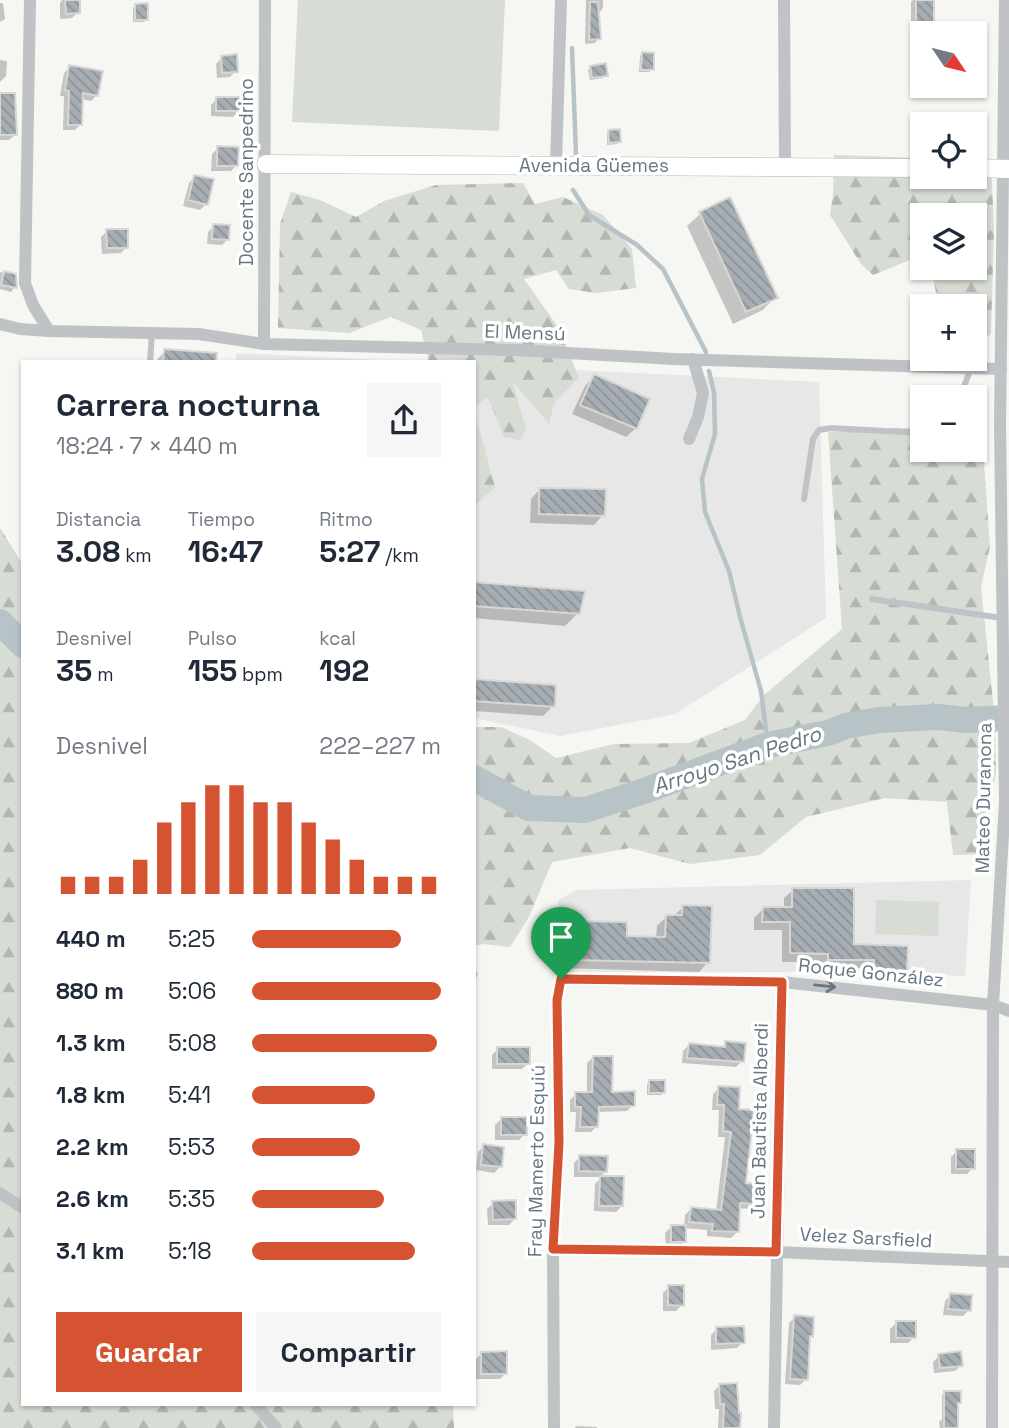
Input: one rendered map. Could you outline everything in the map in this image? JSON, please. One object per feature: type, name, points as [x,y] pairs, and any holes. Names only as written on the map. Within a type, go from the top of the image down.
[{"type":"main road","name":"Avenida Güemes","points":[[266,164],[910,168]]},
{"type":"main road","points":[[987,169],[1006,169]]},
{"type":"street","points":[[30,0],[25,282],[33,305],[49,331]]},
{"type":"street","name":"Docente Sanpedrino","points":[[264,344],[265,0]]},
{"type":"street","points":[[556,165],[561,0]]},
{"type":"street","points":[[784,0],[785,166]]},
{"type":"street","name":"Mateo Duranona","points":[[992,1428],[993,1005],[1007,801],[1002,618],[1005,605],[1005,425],[1001,369],[1006,169],[1005,0]]},
{"type":"street","name":"El Mensú","points":[[0,324],[20,329],[49,331],[199,334],[264,344],[516,350],[910,366]]},
{"type":"street","points":[[689,439],[704,393],[694,359]]},
{"type":"street","name":"El Mensú","points":[[987,369],[1001,369]]},
{"type":"street","name":"Roque González","points":[[561,979],[782,982],[993,1005],[1009,1011]]},
{"type":"street","name":"Fray Mamerto Esquiú","points":[[554,1428],[553,1249],[559,1143],[557,1000],[561,979]]},
{"type":"street","name":"Juan Bautista Alberdi","points":[[774,1428],[782,982]]},
{"type":"street","points":[[0,1193],[21,1207]]},
{"type":"street","name":"Velez Sarsfield","points":[[553,1249],[776,1252],[1009,1262]]},
{"type":"street","points":[[257,1406],[276,1428]]},
{"type":"lane","points":[[150,360],[152,333]]},
{"type":"lane","points":[[804,499],[813,439],[819,430],[831,428],[910,432]]},
{"type":"lane","points":[[872,599],[1002,618]]},
{"type":"shaded area","points":[[237,353],[377,360],[235,360]]},
{"type":"shaded area","points":[[476,365],[819,382],[826,618],[675,714],[560,736],[476,718]]},
{"type":"shaded area","points":[[971,880],[965,976],[861,972],[564,972],[558,900],[577,890]]},
{"type":"green space","points":[[298,0],[505,0],[499,131],[292,122]]},
{"type":"green space","points":[[834,155],[910,158],[910,189],[987,189],[987,160],[991,160],[994,229],[991,334],[987,337],[987,294],[937,294],[933,280],[987,280],[987,203],[910,203],[910,260],[873,275],[861,264],[830,215]]},
{"type":"green space","points":[[523,183],[535,204],[563,197],[603,215],[632,249],[636,288],[596,293],[569,289],[556,270],[524,279],[560,330],[579,378],[554,403],[549,424],[512,381],[526,429],[520,440],[504,437],[488,397],[476,406],[476,360],[428,360],[421,330],[391,317],[349,333],[278,328],[280,224],[291,192],[320,200],[356,217],[384,201],[436,185]]},
{"type":"green space","points":[[476,417],[495,487],[476,504]]},
{"type":"green space","points":[[910,428],[910,462],[984,462],[990,546],[981,587],[995,721],[996,772],[983,854],[953,855],[947,802],[885,798],[806,817],[760,855],[690,864],[630,848],[552,862],[529,917],[510,947],[476,946],[476,727],[501,727],[530,740],[556,758],[614,744],[689,743],[745,720],[763,696],[842,629],[828,432]]},
{"type":"green space","points":[[0,528],[21,563],[21,1406],[453,1406],[454,1428],[0,1428]]},
{"type":"green space","points":[[876,900],[939,902],[938,936],[875,934]]},
{"type":"building","points":[[65,0],[80,0],[80,13],[66,14]]},
{"type":"building","points":[[916,0],[934,0],[934,21],[916,21]]},
{"type":"building","points":[[590,2],[598,2],[601,39],[589,40]]},
{"type":"building","points":[[148,3],[148,20],[135,20],[135,4]]},
{"type":"building","points":[[642,52],[654,53],[654,70],[641,70]]},
{"type":"building","points":[[237,54],[238,72],[222,73],[221,56]]},
{"type":"building","points":[[606,63],[608,76],[592,78],[590,66]]},
{"type":"building","points":[[69,65],[103,71],[98,96],[83,93],[82,125],[68,125],[69,91],[65,90]]},
{"type":"building","points":[[0,93],[15,93],[17,135],[0,135]]},
{"type":"building","points":[[216,97],[241,97],[241,111],[216,111]]},
{"type":"building","points":[[620,129],[621,142],[609,143],[608,130]]},
{"type":"building","points":[[217,146],[239,147],[238,166],[217,166]]},
{"type":"building","points":[[194,175],[214,179],[208,205],[188,200]]},
{"type":"building","points":[[730,197],[778,298],[746,312],[699,212]]},
{"type":"building","points":[[213,224],[230,225],[229,240],[212,239]]},
{"type":"building","points":[[106,229],[128,229],[128,248],[107,248]]},
{"type":"building","points":[[4,271],[16,274],[17,288],[1,285]]},
{"type":"building","points":[[164,349],[217,353],[216,360],[163,360]]},
{"type":"building","points":[[594,374],[650,399],[637,429],[580,405]]},
{"type":"building","points":[[539,488],[606,489],[605,516],[539,514]]},
{"type":"building","points":[[476,582],[585,591],[580,614],[476,606]]},
{"type":"building","points":[[476,679],[556,685],[555,707],[476,701]]},
{"type":"building","points":[[792,888],[854,888],[854,944],[908,946],[907,973],[873,971],[874,960],[828,960],[828,954],[790,953],[790,922],[762,922],[763,907],[792,907]]},
{"type":"building","points":[[682,905],[712,906],[710,963],[570,960],[571,921],[627,922],[627,936],[665,937],[666,915],[682,915]]},
{"type":"building","points":[[725,1041],[746,1043],[744,1062],[687,1058],[689,1043],[725,1047]]},
{"type":"building","points":[[497,1047],[530,1047],[530,1064],[497,1064]]},
{"type":"building","points":[[593,1056],[613,1056],[612,1092],[635,1091],[635,1106],[599,1107],[598,1127],[580,1127],[581,1107],[575,1107],[575,1092],[592,1092]]},
{"type":"building","points":[[649,1080],[665,1080],[665,1093],[649,1093]]},
{"type":"building","points":[[718,1086],[740,1087],[739,1109],[754,1110],[746,1183],[760,1184],[759,1204],[740,1203],[739,1232],[712,1231],[713,1224],[689,1222],[691,1207],[721,1210],[731,1132],[723,1131],[724,1105],[717,1105]]},
{"type":"building","points":[[501,1117],[527,1117],[527,1135],[501,1135]]},
{"type":"building","points":[[483,1144],[504,1147],[502,1167],[481,1165]]},
{"type":"building","points":[[956,1149],[975,1149],[975,1169],[956,1169]]},
{"type":"building","points":[[579,1155],[608,1156],[607,1172],[579,1171]]},
{"type":"building","points":[[600,1176],[624,1176],[623,1206],[599,1206]]},
{"type":"building","points":[[516,1200],[516,1219],[493,1220],[492,1201]]},
{"type":"building","points":[[671,1225],[686,1225],[686,1242],[671,1242]]},
{"type":"building","points":[[668,1285],[684,1285],[684,1306],[668,1305]]},
{"type":"building","points":[[950,1293],[972,1295],[971,1311],[948,1309]]},
{"type":"building","points":[[794,1315],[814,1317],[813,1337],[810,1336],[808,1380],[790,1379]]},
{"type":"building","points":[[896,1321],[916,1321],[916,1338],[896,1338]]},
{"type":"building","points":[[744,1326],[745,1343],[716,1344],[716,1327]]},
{"type":"building","points":[[507,1351],[507,1374],[481,1374],[481,1352]]},
{"type":"building","points":[[961,1351],[963,1366],[940,1368],[938,1354]]},
{"type":"building","points":[[737,1383],[740,1428],[723,1428],[724,1404],[720,1404],[719,1384]]},
{"type":"building","points":[[944,1391],[961,1391],[958,1428],[944,1428]]},
{"type":"waterway","points":[[572,48],[576,155]]},
{"type":"waterway","points":[[573,190],[589,215],[637,245],[663,269],[706,352]]},
{"type":"waterway","points":[[709,371],[714,392],[715,434],[702,479],[705,512],[729,571],[761,691],[768,745]]},
{"type":"waterway","name":"Arroyo San Pedro","points":[[0,622],[21,643]]},
{"type":"waterway","name":"Arroyo San Pedro","points":[[476,779],[529,808],[585,810],[768,745],[828,733],[846,726],[879,720],[938,717],[967,720],[1009,718]]},
{"type":"route","points":[[561,979],[782,982],[776,1252],[553,1249],[559,1143],[557,1000],[561,979]]}]
